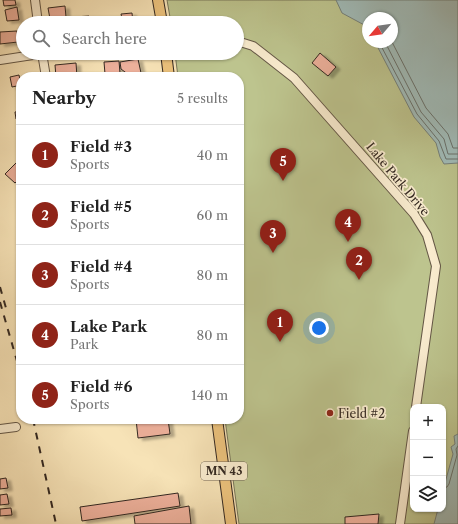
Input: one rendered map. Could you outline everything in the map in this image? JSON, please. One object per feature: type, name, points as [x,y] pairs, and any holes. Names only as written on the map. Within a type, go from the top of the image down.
[{"type":"main road","points":[[158,0],[161,16]]},
{"type":"main road","points":[[167,60],[168,72]]},
{"type":"main road","name":"MN 43","points":[[218,424],[231,524]]},
{"type":"street","points":[[35,0],[37,16]]},
{"type":"street","name":"Lake Park Drive","points":[[244,43],[253,46],[294,78],[414,214],[427,235],[436,266],[416,404]]},
{"type":"street","points":[[0,60],[16,57]]},
{"type":"street","points":[[45,60],[46,72]]},
{"type":"street","points":[[0,429],[16,427]]},
{"type":"street","points":[[400,524],[412,440]]},
{"type":"green space","points":[[167,0],[458,0],[458,524],[239,524],[226,424],[244,424],[244,72],[177,72],[176,60],[244,60],[244,16],[170,16]]},
{"type":"water","points":[[336,0],[458,0],[458,163],[444,164],[440,157],[436,143],[414,117],[378,48],[398,48],[398,12],[362,12],[362,24],[342,13]]},
{"type":"water","points":[[458,434],[458,524],[434,524],[437,512],[446,512],[446,479],[453,454],[451,447],[455,444],[454,436]]},
{"type":"building","points":[[3,0],[15,0],[16,5],[4,6]]},
{"type":"building","points":[[65,6],[66,16],[49,16],[48,8]]},
{"type":"building","points":[[17,7],[18,16],[16,16],[16,20],[7,21],[5,10]]},
{"type":"building","points":[[132,13],[132,16],[121,16],[121,14]]},
{"type":"building","points":[[16,31],[16,42],[0,44],[0,32]]},
{"type":"building","points":[[320,53],[336,67],[328,76],[312,63]]},
{"type":"building","points":[[138,60],[141,72],[125,72],[121,69],[120,62]]},
{"type":"building","points":[[119,61],[120,72],[105,72],[104,62]]},
{"type":"building","points":[[76,63],[77,72],[56,72],[55,65]]},
{"type":"building","points":[[16,76],[16,86],[12,87],[10,77]]},
{"type":"building","points":[[16,163],[15,183],[5,174]]},
{"type":"building","points":[[137,424],[169,424],[170,434],[138,438]]},
{"type":"building","points":[[6,478],[8,488],[0,489],[0,479]]},
{"type":"building","points":[[178,493],[180,506],[82,521],[80,507]]},
{"type":"building","points":[[7,494],[9,504],[0,505],[0,495]]},
{"type":"building","points":[[189,506],[191,524],[135,524],[134,516]]},
{"type":"building","points":[[11,508],[12,515],[0,516],[0,509]]},
{"type":"building","points":[[379,514],[378,524],[345,524],[345,517]]},
{"type":"railway","points":[[0,287],[6,308]]},
{"type":"railway","points":[[0,302],[16,358]]},
{"type":"railway","points":[[34,424],[56,524]]},
{"type":"place","name":"Field #6","points":[[283,181]]},
{"type":"place","name":"Lake Park","points":[[348,242]]},
{"type":"place","name":"Field #4","points":[[273,253]]},
{"type":"place","name":"Field #5","points":[[359,280]]},
{"type":"place","name":"Field #3","points":[[280,342]]},
{"type":"place","name":"Field #2","points":[[330,413]]}]
